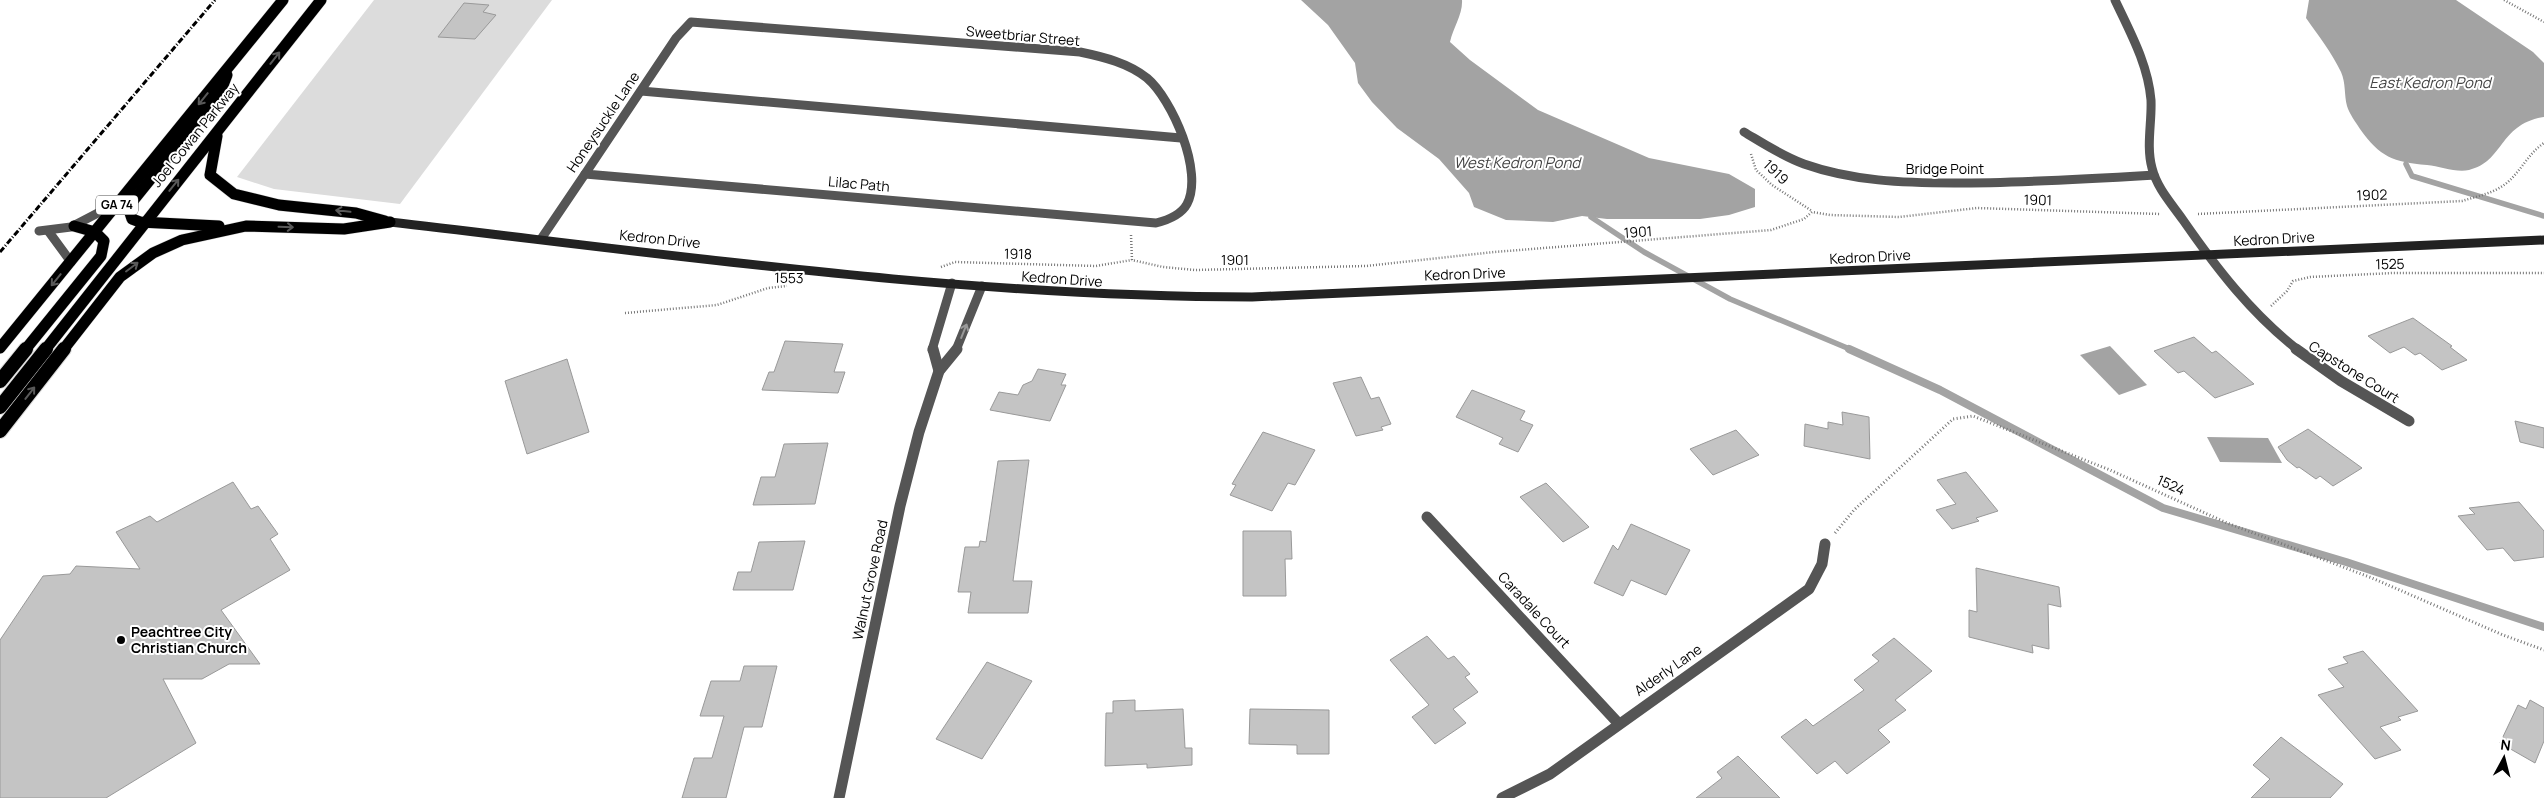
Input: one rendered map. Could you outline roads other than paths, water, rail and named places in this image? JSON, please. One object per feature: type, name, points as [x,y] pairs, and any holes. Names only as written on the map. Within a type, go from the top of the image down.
[{"type":"main road","name":"Joel Cowan Parkway","points":[[0,348],[283,0]]},
{"type":"main road","name":"Joel Cowan Parkway","points":[[0,407],[320,0]]},
{"type":"main road","points":[[233,61],[220,94],[128,207],[129,216],[133,221],[144,223],[344,229],[390,222]]},
{"type":"main road","points":[[220,129],[212,154],[210,175],[234,194],[279,205],[356,212],[390,222]]},
{"type":"main road","points":[[0,381],[101,256],[104,241],[96,232],[74,226]]},
{"type":"main road","points":[[0,431],[120,277],[130,267],[153,253],[182,240],[246,226]]},
{"type":"street","points":[[2115,0],[2141,57],[2150,93],[2154,174]]},
{"type":"street","name":"Honeysuckle Lane","points":[[541,239],[641,91],[691,22]]},
{"type":"street","name":"Sweetbriar Street","points":[[691,22],[1080,52],[1120,61],[1142,75],[1167,100],[1187,158],[1191,189],[1188,203],[1168,221],[1131,222]]},
{"type":"street","points":[[641,91],[1181,138]]},
{"type":"street","name":"Bridge Point","points":[[1744,132],[1791,158],[1828,170],[1883,181],[1936,184],[2012,183],[2154,174]]},
{"type":"street","name":"Lilac Path","points":[[584,174],[1131,222]]},
{"type":"street","name":"Capstone Court","points":[[2154,174],[2205,256],[2250,308],[2294,350],[2322,370],[2409,420]]},
{"type":"street","points":[[71,262],[44,232],[74,226],[120,201]]},
{"type":"street","name":"Kedron Drive","points":[[390,222],[935,282],[1095,296],[1177,298],[1252,297],[2544,240]]},
{"type":"street","points":[[939,371],[932,351],[952,283]]},
{"type":"street","name":"Walnut Grove Road","points":[[839,798],[900,506],[919,432],[939,371],[955,353],[982,286]]},
{"type":"street","name":"Caradale Court","points":[[1427,517],[1619,724]]},
{"type":"street","name":"Alderly Lane","points":[[1502,798],[1550,774],[1809,589],[1822,564],[1825,544]]},
{"type":"water","name":"West Kedron Pond","points":[[1301,0],[1462,0],[1461,10],[1450,42],[1470,60],[1538,110],[1649,158],[1729,174],[1755,189],[1755,207],[1729,215],[1700,219],[1607,219],[1582,216],[1553,222],[1506,220],[1474,207],[1469,193],[1439,159],[1397,128],[1372,102],[1358,83],[1355,63],[1328,25]]},
{"type":"water","name":"East Kedron Pond","points":[[2309,0],[2456,0],[2533,52],[2544,63],[2544,117],[2529,121],[2518,127],[2489,159],[2480,166],[2469,170],[2453,170],[2396,160],[2374,146],[2358,127],[2349,112],[2341,72],[2306,18]]},
{"type":"water","points":[[2110,346],[2147,385],[2119,395],[2080,355]]},
{"type":"water","points":[[2207,437],[2268,438],[2282,463],[2220,462]]},
{"type":"waterway","points":[[2406,164],[2412,176],[2544,216]]},
{"type":"waterway","points":[[1591,217],[1644,252],[1730,299],[1852,350]]},
{"type":"waterway","points":[[1849,349],[1940,390],[2163,508],[2346,562],[2544,627]]},
{"type":"railway","points":[[0,252],[215,0]]},
{"type":"place","name":"Peachtree City Christian Church","points":[[121,640]]}]
